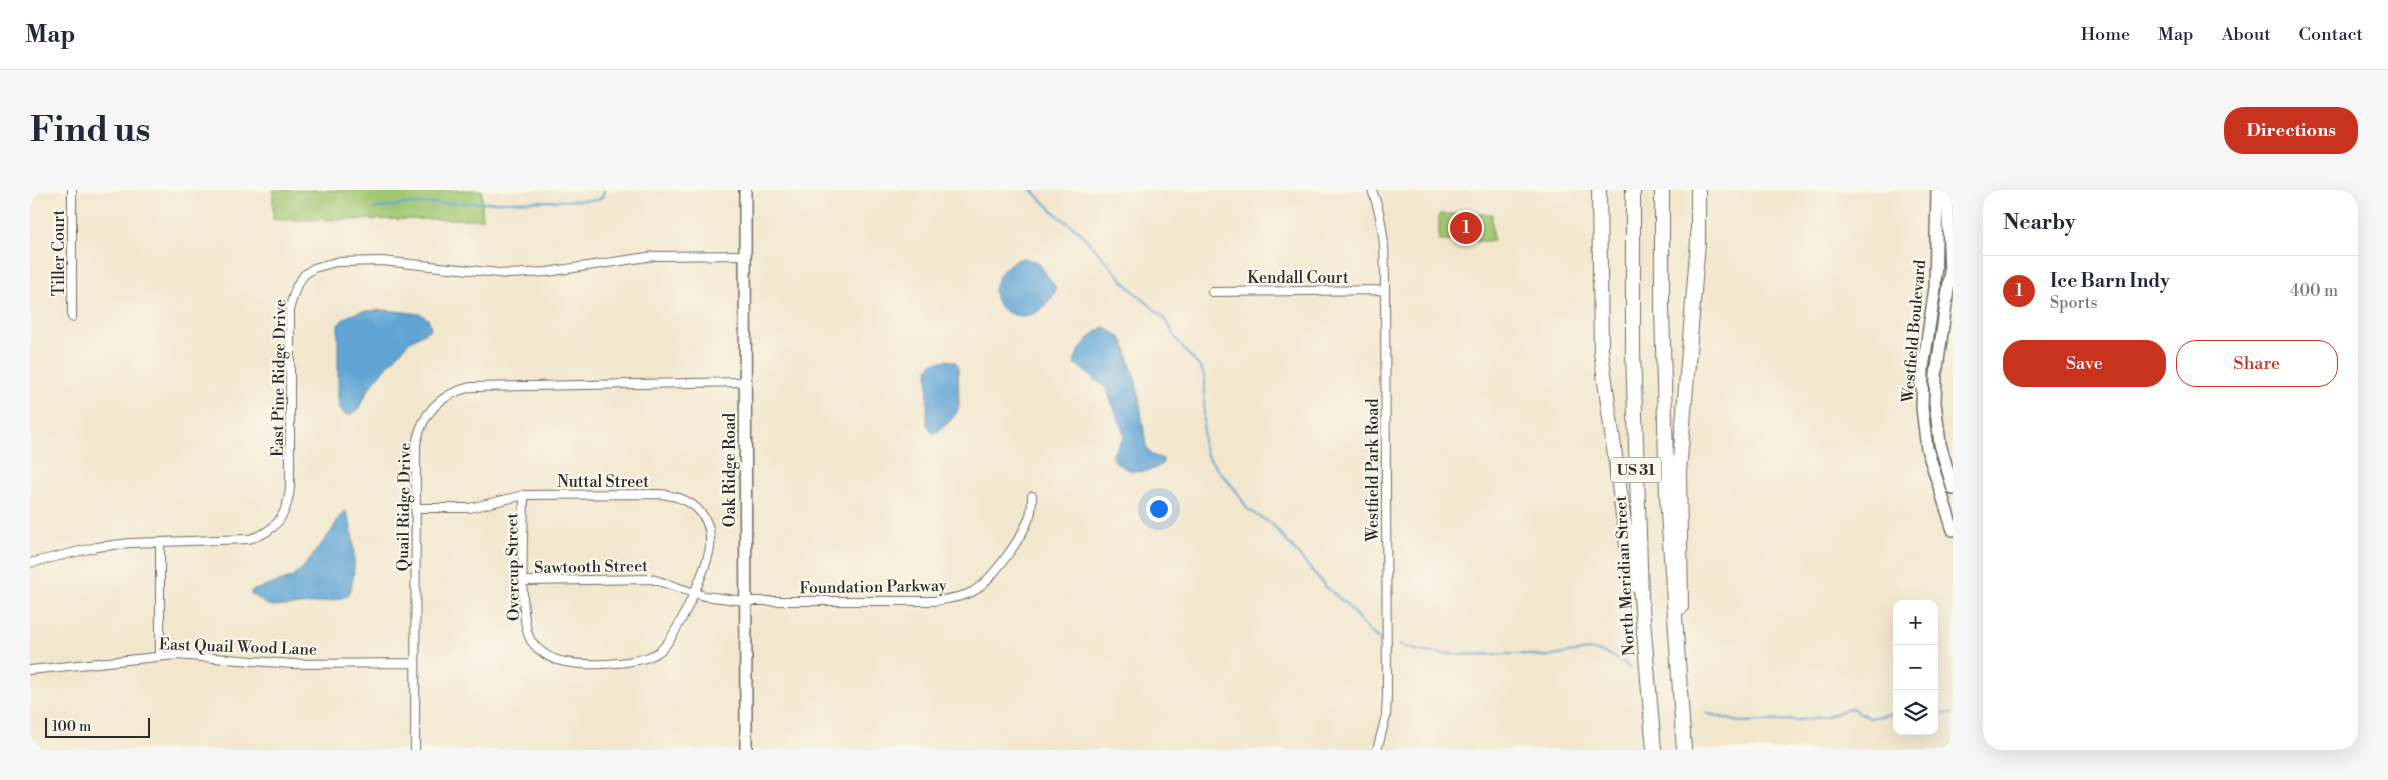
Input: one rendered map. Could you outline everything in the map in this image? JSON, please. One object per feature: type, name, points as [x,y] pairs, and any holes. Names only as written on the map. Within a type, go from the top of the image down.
[{"type":"highway","points":[[1598,190],[1600,322],[1605,383],[1630,568],[1641,596]]},
{"type":"highway","name":"North Meridian Street","points":[[1633,190],[1633,361],[1641,596],[1654,750]]},
{"type":"highway","name":"US 31","points":[[1662,190],[1664,434],[1675,632],[1684,750]]},
{"type":"highway","points":[[1675,632],[1682,605],[1679,472],[1698,242],[1698,190]]},
{"type":"street","name":"Tiller Court","points":[[72,190],[72,317]]},
{"type":"street","name":"Oak Ridge Road","points":[[745,190],[746,750]]},
{"type":"street","name":"Westfield Boulevard","points":[[1937,190],[1935,288],[1923,368],[1922,408],[1927,449],[1953,530]]},
{"type":"street","name":"Westfield Boulevard","points":[[1947,190],[1949,294],[1936,375],[1936,402],[1940,444],[1953,489]]},
{"type":"street","name":"Westfield Park Road","points":[[1375,192],[1383,234],[1385,290],[1388,652],[1386,716],[1377,750]]},
{"type":"street","name":"East Pine Ridge Drive","points":[[30,563],[96,547],[130,542],[249,539],[267,532],[280,520],[286,510],[290,488],[290,306],[297,285],[314,268],[336,262],[382,261],[508,274],[547,272],[654,256],[745,255]]},
{"type":"street","name":"Kendall Court","points":[[1212,292],[1385,290]]},
{"type":"street","name":"Quail Ridge Drive","points":[[416,750],[416,444],[421,426],[436,404],[443,398],[471,387],[745,382]]},
{"type":"street","name":"Nuttal Street","points":[[415,508],[475,507],[524,495],[658,494],[676,496],[688,501],[701,513],[710,533],[708,556],[693,593]]},
{"type":"street","name":"Overcup Street","points":[[524,495],[524,615],[530,638],[548,656],[569,662],[632,662],[656,654],[672,638],[693,593]]},
{"type":"street","name":"Foundation Parkway","points":[[745,601],[935,600],[957,598],[981,586],[996,570],[1023,531],[1032,511],[1032,496]]},
{"type":"street","points":[[160,542],[160,656]]},
{"type":"street","name":"Sawtooth Street","points":[[524,581],[645,578],[666,582],[693,593],[721,600],[745,601]]},
{"type":"street","name":"East Quail Wood Lane","points":[[30,670],[160,656],[201,656],[292,664],[415,663]]},
{"type":"green space","points":[[273,190],[482,190],[482,219],[273,220]]},
{"type":"green space","points":[[1439,214],[1492,214],[1493,241],[1439,241]]},
{"type":"water","points":[[1023,258],[1038,262],[1056,288],[1051,299],[1037,312],[1027,315],[1016,315],[1007,312],[999,305],[995,296],[995,285],[1006,268],[1013,262]]},
{"type":"water","points":[[387,310],[421,314],[429,320],[431,329],[409,342],[371,385],[357,411],[345,415],[339,407],[338,398],[338,325],[354,313]]},
{"type":"water","points":[[1105,327],[1124,342],[1138,390],[1146,446],[1152,455],[1163,459],[1163,463],[1150,470],[1143,472],[1129,470],[1122,467],[1111,456],[1123,439],[1124,433],[1106,388],[1074,363],[1075,358],[1086,342],[1096,332]]},
{"type":"water","points":[[947,360],[955,362],[958,366],[959,406],[950,421],[943,428],[932,433],[927,424],[928,369],[932,363]]},
{"type":"water","points":[[346,511],[351,529],[354,554],[353,579],[347,596],[331,601],[275,606],[266,604],[251,594],[251,591],[291,578],[302,569],[333,529],[339,517]]},
{"type":"waterway","points":[[374,209],[407,204],[597,200],[602,197],[604,190]]},
{"type":"waterway","points":[[1032,190],[1057,215],[1078,230],[1131,289],[1164,318],[1180,345],[1201,368],[1205,378],[1203,445],[1207,456],[1237,492],[1248,510],[1272,524],[1325,586],[1345,603],[1370,632],[1380,640]]},
{"type":"waterway","points":[[1399,645],[1443,654],[1548,656],[1593,650],[1610,655],[1631,668]]},
{"type":"waterway","points":[[1706,713],[1739,722],[1799,720],[1824,717],[1852,708],[1869,718],[1893,714]]},
{"type":"waterway","points":[[1938,713],[1953,714]]},
{"type":"place","name":"Ice Barn Indy","points":[[1466,228]]}]
